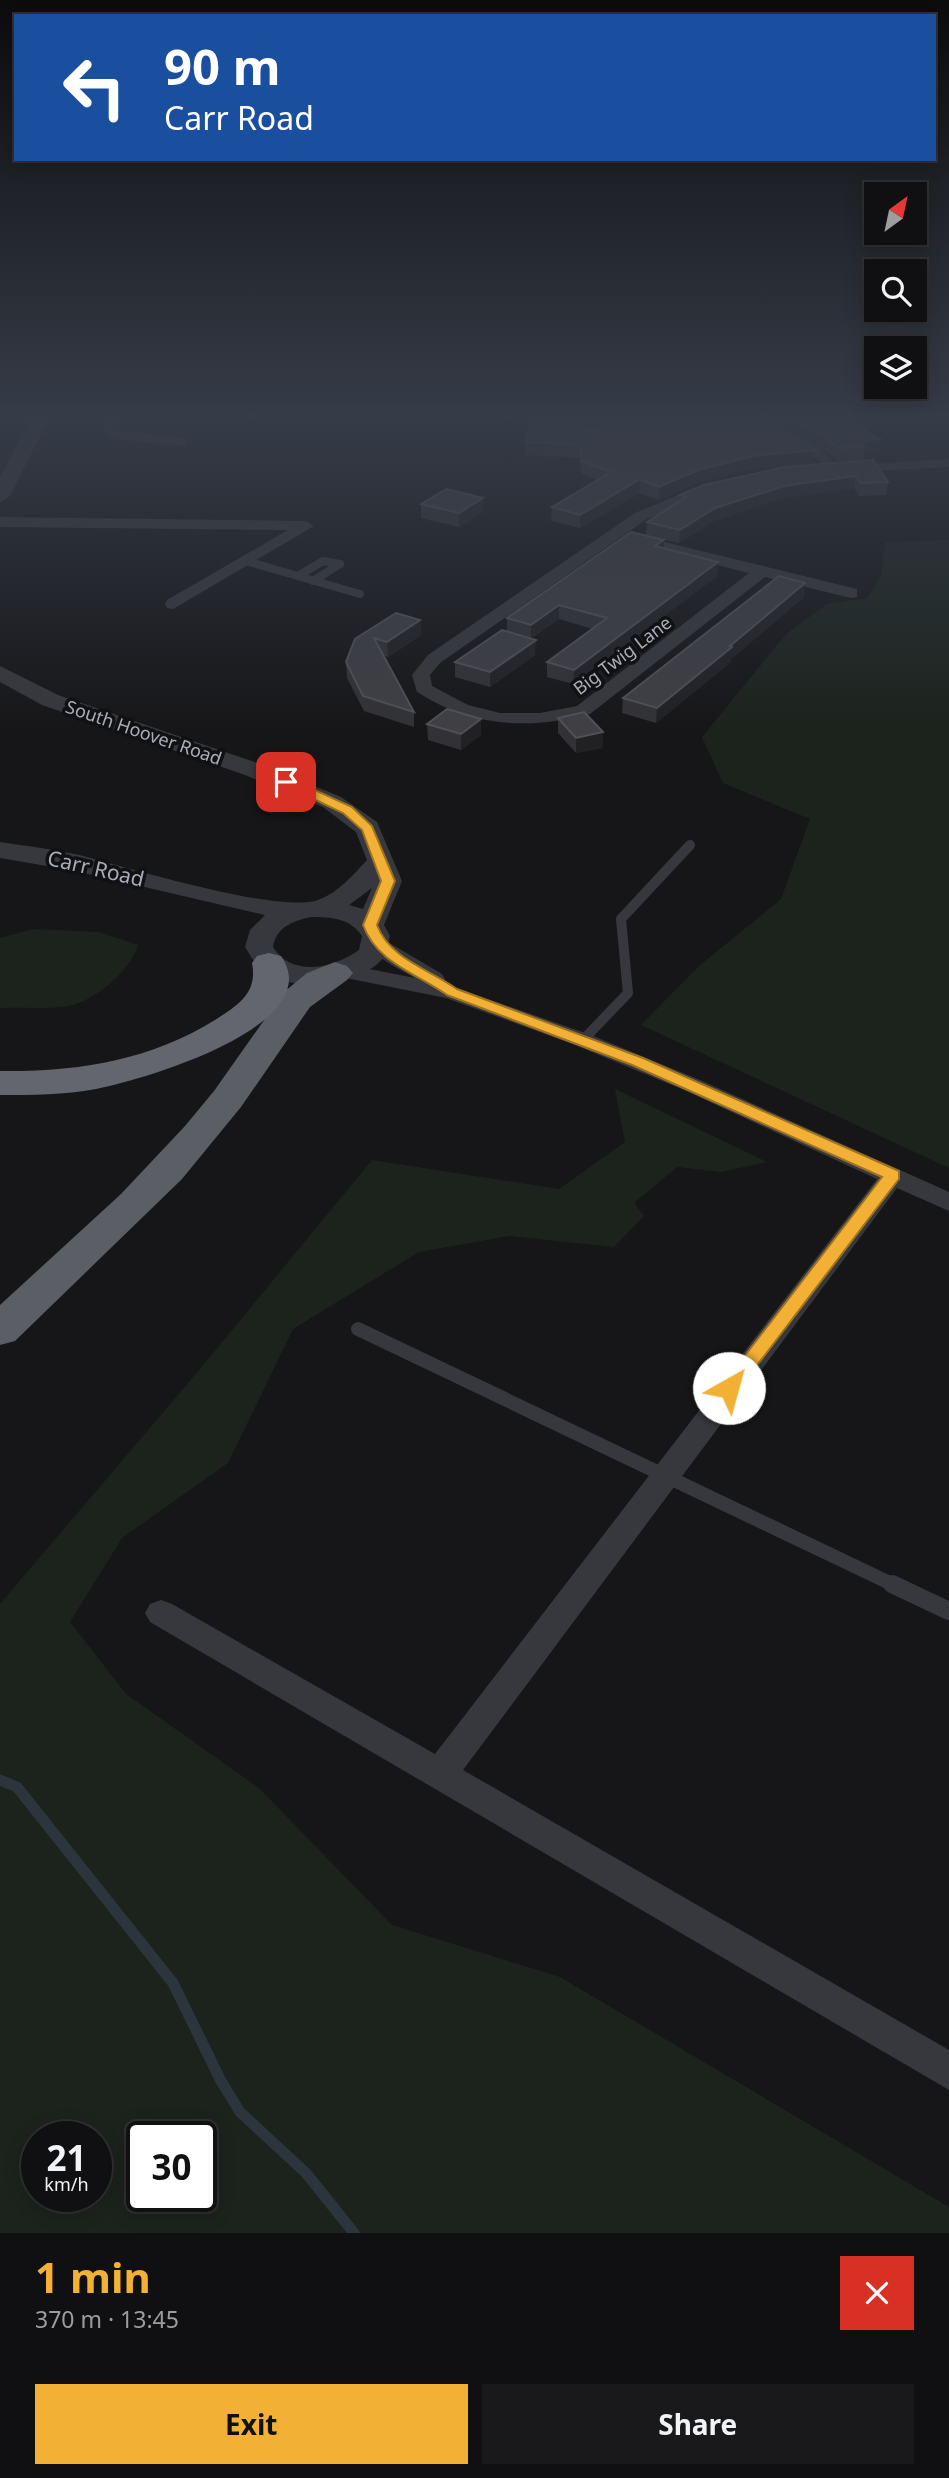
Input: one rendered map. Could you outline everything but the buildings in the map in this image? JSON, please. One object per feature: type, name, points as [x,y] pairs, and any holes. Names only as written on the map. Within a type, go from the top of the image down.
[{"type":"highway","points":[[0,1083],[83,1079],[152,1064],[182,1053],[232,1026],[263,1000],[273,979],[264,952]]},
{"type":"highway","points":[[0,1330],[137,1203],[173,1165],[233,1093],[300,993],[315,981],[339,972]]},
{"type":"street","points":[[16,522],[306,526],[173,604]]},
{"type":"street","name":"Big Twig Lane","points":[[632,522],[433,659],[421,675],[424,688],[446,705],[475,715],[536,720],[583,710],[762,571]]},
{"type":"street","points":[[614,534],[851,593]]},
{"type":"street","name":"South Hoover Road","points":[[0,673],[50,700],[254,770],[332,802],[368,828],[388,881],[373,933]]},
{"type":"street","name":"Carr Road","points":[[0,850],[86,863],[191,894],[259,907],[349,913],[373,933]]},
{"type":"street","points":[[264,952],[269,925],[354,891],[380,862]]},
{"type":"street","name":"Carr Road","points":[[191,894],[294,973],[339,972]]},
{"type":"street","points":[[373,933],[396,959],[429,975],[452,992]]},
{"type":"street","points":[[339,972],[367,958],[373,933]]},
{"type":"street","points":[[339,972],[452,992],[583,1040],[949,1202]]},
{"type":"street","points":[[440,1774],[664,1474],[893,1175]]},
{"type":"street","points":[[161,1613],[949,2071]]},
{"type":"lane","points":[[246,561],[360,594]]},
{"type":"lane","points":[[298,576],[323,561],[340,564],[313,581]]},
{"type":"lane","points":[[583,1040],[628,993],[621,919],[690,845]]},
{"type":"lane","points":[[359,1329],[949,1611]]},
{"type":"shaded area","points":[[949,540],[949,1168],[641,1025],[699,966],[781,899],[810,819],[723,783],[702,737],[786,634],[827,604],[867,598],[881,576],[885,542]]},
{"type":"shaded area","points":[[33,929],[99,932],[138,945],[118,976],[84,1000],[61,1007],[0,1008],[0,938]]},
{"type":"shaded area","points":[[615,1089],[767,1162],[721,1172],[677,1167],[634,1203],[644,1216],[614,1247],[509,1236],[419,1252],[293,1329],[228,1463],[122,1538],[70,1622],[126,1694],[259,1788],[392,1925],[560,1977],[949,2207],[949,2233],[0,2233],[0,1604],[200,1369],[372,1160],[559,1189],[625,1142]]},
{"type":"waterway","points":[[0,1780],[17,1787],[173,1983],[221,2081],[240,2112],[306,2173],[354,2233]]},
{"type":"route","points":[[286,782],[313,792],[347,810],[368,828],[388,881],[384,897],[370,925],[374,930],[376,942],[396,959],[429,975],[452,992],[638,1062],[893,1175],[729,1388]]}]
